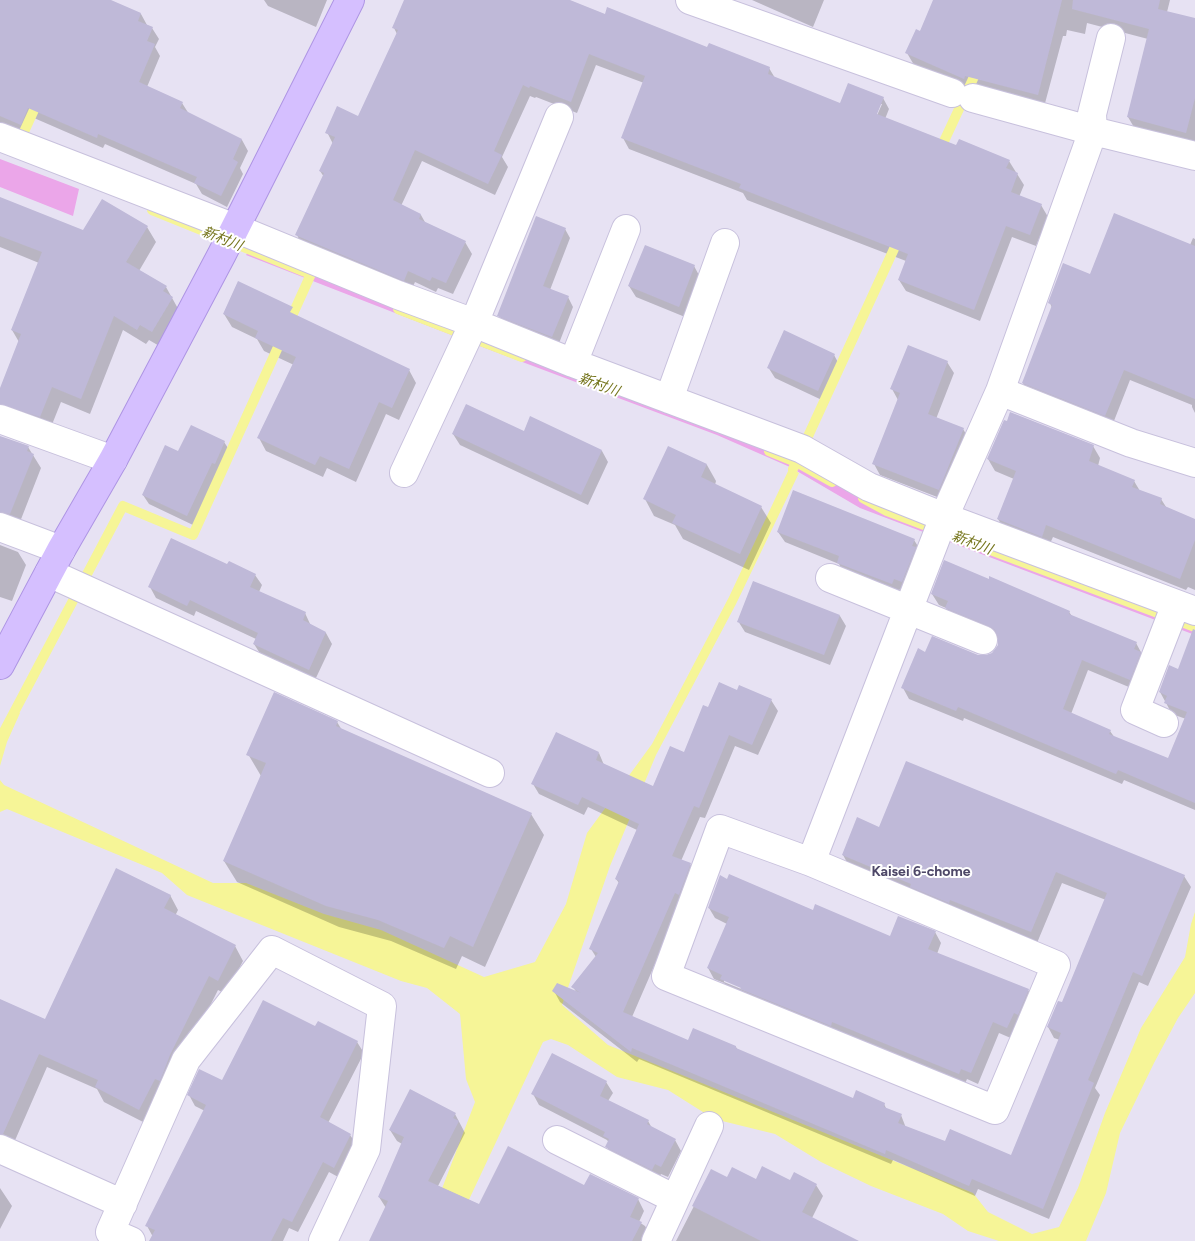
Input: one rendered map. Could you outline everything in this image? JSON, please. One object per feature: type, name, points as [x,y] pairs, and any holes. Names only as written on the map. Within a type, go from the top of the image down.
[{"type":"street","points":[[0,665],[59,568],[113,460],[222,254],[350,0]]},
{"type":"street","points":[[690,0],[962,95],[1093,132],[1195,156]]},
{"type":"street","points":[[811,862],[944,518],[1000,391],[1093,132],[1092,114],[1111,38]]},
{"type":"street","points":[[404,473],[469,333],[559,117]]},
{"type":"street","points":[[0,137],[235,228],[398,296],[469,333],[573,362],[802,449],[869,488],[944,518],[1185,607],[1165,633],[1135,710],[1164,723]]},
{"type":"street","points":[[573,362],[626,229]]},
{"type":"street","points":[[669,399],[725,243]]},
{"type":"street","points":[[1000,391],[1131,443],[1195,463]]},
{"type":"street","points":[[0,419],[113,460]]},
{"type":"street","points":[[0,527],[91,592],[490,773]]},
{"type":"street","points":[[830,578],[983,640]]},
{"type":"street","points":[[720,829],[811,862],[1056,965],[995,1110],[666,976],[720,829]]},
{"type":"street","points":[[131,1241],[110,1232],[186,1060],[272,950],[382,1006],[366,1149],[323,1241]]},
{"type":"street","points":[[656,1241],[709,1126]]},
{"type":"street","points":[[557,1140],[675,1199]]},
{"type":"street","points":[[0,1149],[123,1204]]},
{"type":"shaded area","points":[[0,159],[79,189],[73,216],[0,187]]},
{"type":"shaded area","points":[[253,245],[1195,620],[1195,635],[860,508],[790,467],[717,435],[485,348],[246,255]]},
{"type":"shaded area","points":[[790,467],[799,473],[736,604],[656,755],[610,866],[562,1005],[608,1045],[973,1193],[988,1212],[1032,1234],[1059,1227],[1078,1188],[1105,1113],[1141,1028],[1185,957],[1195,912],[1195,993],[1178,1018],[1120,1133],[1106,1193],[1086,1241],[999,1241],[968,1231],[943,1214],[871,1186],[821,1162],[775,1134],[714,1119],[668,1090],[617,1077],[568,1045],[551,1039],[543,1042],[466,1206],[422,1241],[475,1102],[466,1079],[460,1014],[427,988],[401,981],[187,895],[162,873],[7,809],[0,812],[0,780],[4,785],[213,883],[246,883],[324,914],[381,930],[484,977],[535,962],[566,904],[587,833],[652,744],[729,597]]},
{"type":"shaded area","points":[[14,707],[20,713],[7,742],[0,766],[0,731]]},
{"type":"building","points":[[0,0],[111,0],[141,13],[138,21],[153,27],[147,41],[155,44],[139,82],[183,102],[180,108],[242,139],[233,159],[238,162],[221,196],[194,183],[197,177],[98,134],[97,138],[28,108],[21,125],[0,116]]},
{"type":"building","points":[[404,0],[570,0],[605,14],[607,7],[707,47],[709,43],[770,67],[768,74],[840,103],[848,83],[884,97],[877,114],[956,145],[959,139],[1010,160],[1006,168],[1018,173],[1011,192],[1042,204],[1030,235],[1006,226],[974,310],[898,280],[908,254],[739,188],[741,184],[621,138],[645,76],[589,54],[571,102],[523,85],[494,151],[502,155],[488,184],[415,150],[393,200],[421,214],[419,219],[466,241],[446,283],[432,277],[430,281],[408,271],[404,281],[295,235],[324,173],[319,171],[335,137],[325,133],[337,106],[358,116],[398,30],[392,28]]},
{"type":"building","points":[[933,0],[1062,0],[1038,95],[965,76],[964,79],[905,53],[916,29],[920,31]]},
{"type":"building","points":[[1073,0],[1160,0],[1158,9],[1195,18],[1195,98],[1186,133],[1127,117],[1149,29],[1072,9]]},
{"type":"building","points":[[0,197],[83,230],[102,199],[148,226],[126,262],[167,286],[163,291],[173,297],[152,332],[140,325],[137,330],[114,316],[81,399],[52,387],[40,417],[0,404],[0,388],[21,334],[11,330],[42,252],[0,236]]},
{"type":"building","points":[[1114,213],[1195,246],[1195,399],[1124,370],[1105,416],[1022,383],[1052,305],[1048,303],[1063,263],[1090,274]]},
{"type":"building","points":[[536,216],[566,228],[543,286],[569,296],[552,337],[497,316]]},
{"type":"building","points":[[645,245],[695,265],[679,307],[628,286]]},
{"type":"building","points":[[238,281],[293,307],[290,312],[410,369],[392,408],[379,402],[349,469],[320,456],[315,465],[257,438],[296,357],[255,338],[258,331],[223,314]]},
{"type":"building","points":[[784,330],[835,354],[818,391],[767,368]]},
{"type":"building","points":[[908,345],[948,361],[928,414],[964,428],[939,490],[872,464],[900,393],[890,389]]},
{"type":"building","points":[[466,404],[524,431],[530,416],[602,450],[581,495],[452,434]]},
{"type":"building","points":[[1010,412],[1094,445],[1089,461],[1135,480],[1132,487],[1162,498],[1160,504],[1195,519],[1195,540],[1180,579],[1046,525],[1042,537],[997,519],[1016,471],[987,459],[1004,420],[1007,421]]},
{"type":"building","points":[[191,425],[225,441],[215,464],[212,463],[187,516],[142,495],[165,445],[178,451]]},
{"type":"building","points":[[0,436],[29,446],[27,451],[34,454],[10,514],[0,512]]},
{"type":"building","points":[[668,446],[707,464],[701,477],[762,506],[740,554],[672,523],[676,515],[643,499]]},
{"type":"building","points":[[793,490],[915,539],[912,546],[916,547],[902,582],[894,579],[892,584],[837,563],[839,556],[777,532]]},
{"type":"building","points":[[171,538],[227,564],[229,561],[256,574],[250,587],[306,612],[303,620],[326,632],[309,670],[253,644],[258,633],[190,600],[187,606],[148,587]]},
{"type":"building","points":[[944,560],[989,579],[989,576],[1070,611],[1069,614],[1137,642],[1134,649],[1141,652],[1130,680],[1082,660],[1063,709],[1111,730],[1109,734],[1168,758],[1187,712],[1164,703],[1167,696],[1159,692],[1169,665],[1178,669],[1193,629],[1195,630],[1195,803],[1118,770],[1116,774],[958,707],[956,711],[901,688],[918,648],[925,652],[932,636],[978,655],[992,653],[998,645],[998,637],[995,630],[945,608],[948,601],[931,594]]},
{"type":"building","points":[[753,581],[840,615],[824,655],[737,622]]},
{"type":"building","points":[[719,682],[737,690],[739,685],[772,699],[752,745],[729,735],[699,808],[694,806],[672,856],[691,863],[679,895],[675,893],[623,1012],[688,1040],[693,1028],[853,1098],[856,1090],[885,1103],[884,1107],[902,1114],[898,1123],[945,1141],[950,1129],[1011,1155],[1061,1033],[1047,1027],[1058,1001],[1062,1002],[1107,893],[1056,872],[1031,932],[950,900],[949,903],[910,887],[911,884],[842,855],[857,817],[879,827],[906,761],[1185,875],[1142,976],[1133,972],[1088,1080],[1094,1083],[1043,1209],[972,1179],[969,1186],[886,1150],[885,1154],[632,1048],[631,1052],[552,991],[557,983],[581,993],[571,987],[598,953],[589,949],[619,881],[615,879],[639,824],[582,797],[578,805],[531,784],[556,732],[599,752],[596,760],[653,786],[670,746],[684,752],[703,705],[708,707]]},
{"type":"building","points":[[274,692],[338,721],[336,726],[532,813],[473,947],[450,936],[444,948],[378,920],[326,906],[223,861],[266,763],[246,755]]},
{"type":"building","points":[[116,868],[171,895],[164,908],[236,945],[218,981],[209,976],[170,1055],[160,1081],[155,1079],[139,1110],[95,1087],[98,1080],[39,1054],[3,1134],[0,1134],[0,999],[45,1019]]},
{"type":"building","points":[[729,874],[813,910],[815,904],[890,936],[898,916],[936,931],[928,949],[1029,989],[1018,1015],[1014,1013],[1007,1028],[993,1022],[971,1073],[961,1069],[959,1074],[832,1022],[831,1026],[740,989],[720,979],[722,975],[707,968],[729,917],[708,908],[720,875],[727,879]]},
{"type":"building","points":[[263,1000],[315,1026],[318,1021],[358,1041],[320,1117],[351,1134],[334,1168],[323,1162],[292,1222],[283,1218],[271,1241],[149,1241],[155,1230],[145,1226],[206,1105],[187,1095],[199,1069],[222,1080]]},
{"type":"building","points":[[552,1053],[607,1081],[600,1096],[649,1120],[647,1124],[676,1139],[661,1167],[655,1164],[652,1170],[605,1147],[609,1139],[603,1136],[605,1132],[531,1094]]},
{"type":"building","points":[[410,1089],[456,1113],[453,1118],[459,1121],[428,1181],[479,1204],[508,1146],[584,1185],[590,1174],[639,1198],[630,1217],[642,1222],[632,1241],[369,1241],[388,1201],[378,1197],[404,1137],[389,1130]]},
{"type":"building","points":[[762,1166],[790,1180],[794,1172],[817,1184],[802,1212],[859,1241],[761,1241],[692,1206],[711,1169],[727,1177],[732,1167],[756,1179]]},
{"type":"waterway","points":[[939,152],[979,66]]},
{"type":"waterway","points":[[23,134],[39,99]]},
{"type":"waterway","name":"新村川","points":[[152,210],[308,273]]},
{"type":"waterway","points":[[793,469],[899,238]]},
{"type":"waterway","points":[[0,739],[123,506],[193,535],[311,274]]},
{"type":"waterway","name":"新村川","points":[[398,309],[522,357]]},
{"type":"waterway","name":"新村川","points":[[769,451],[796,462],[832,482]]},
{"type":"waterway","name":"新村川","points":[[863,498],[887,511],[1195,627]]},
{"type":"district","name":"Kaisei 6-chome","points":[[921,872]]}]
